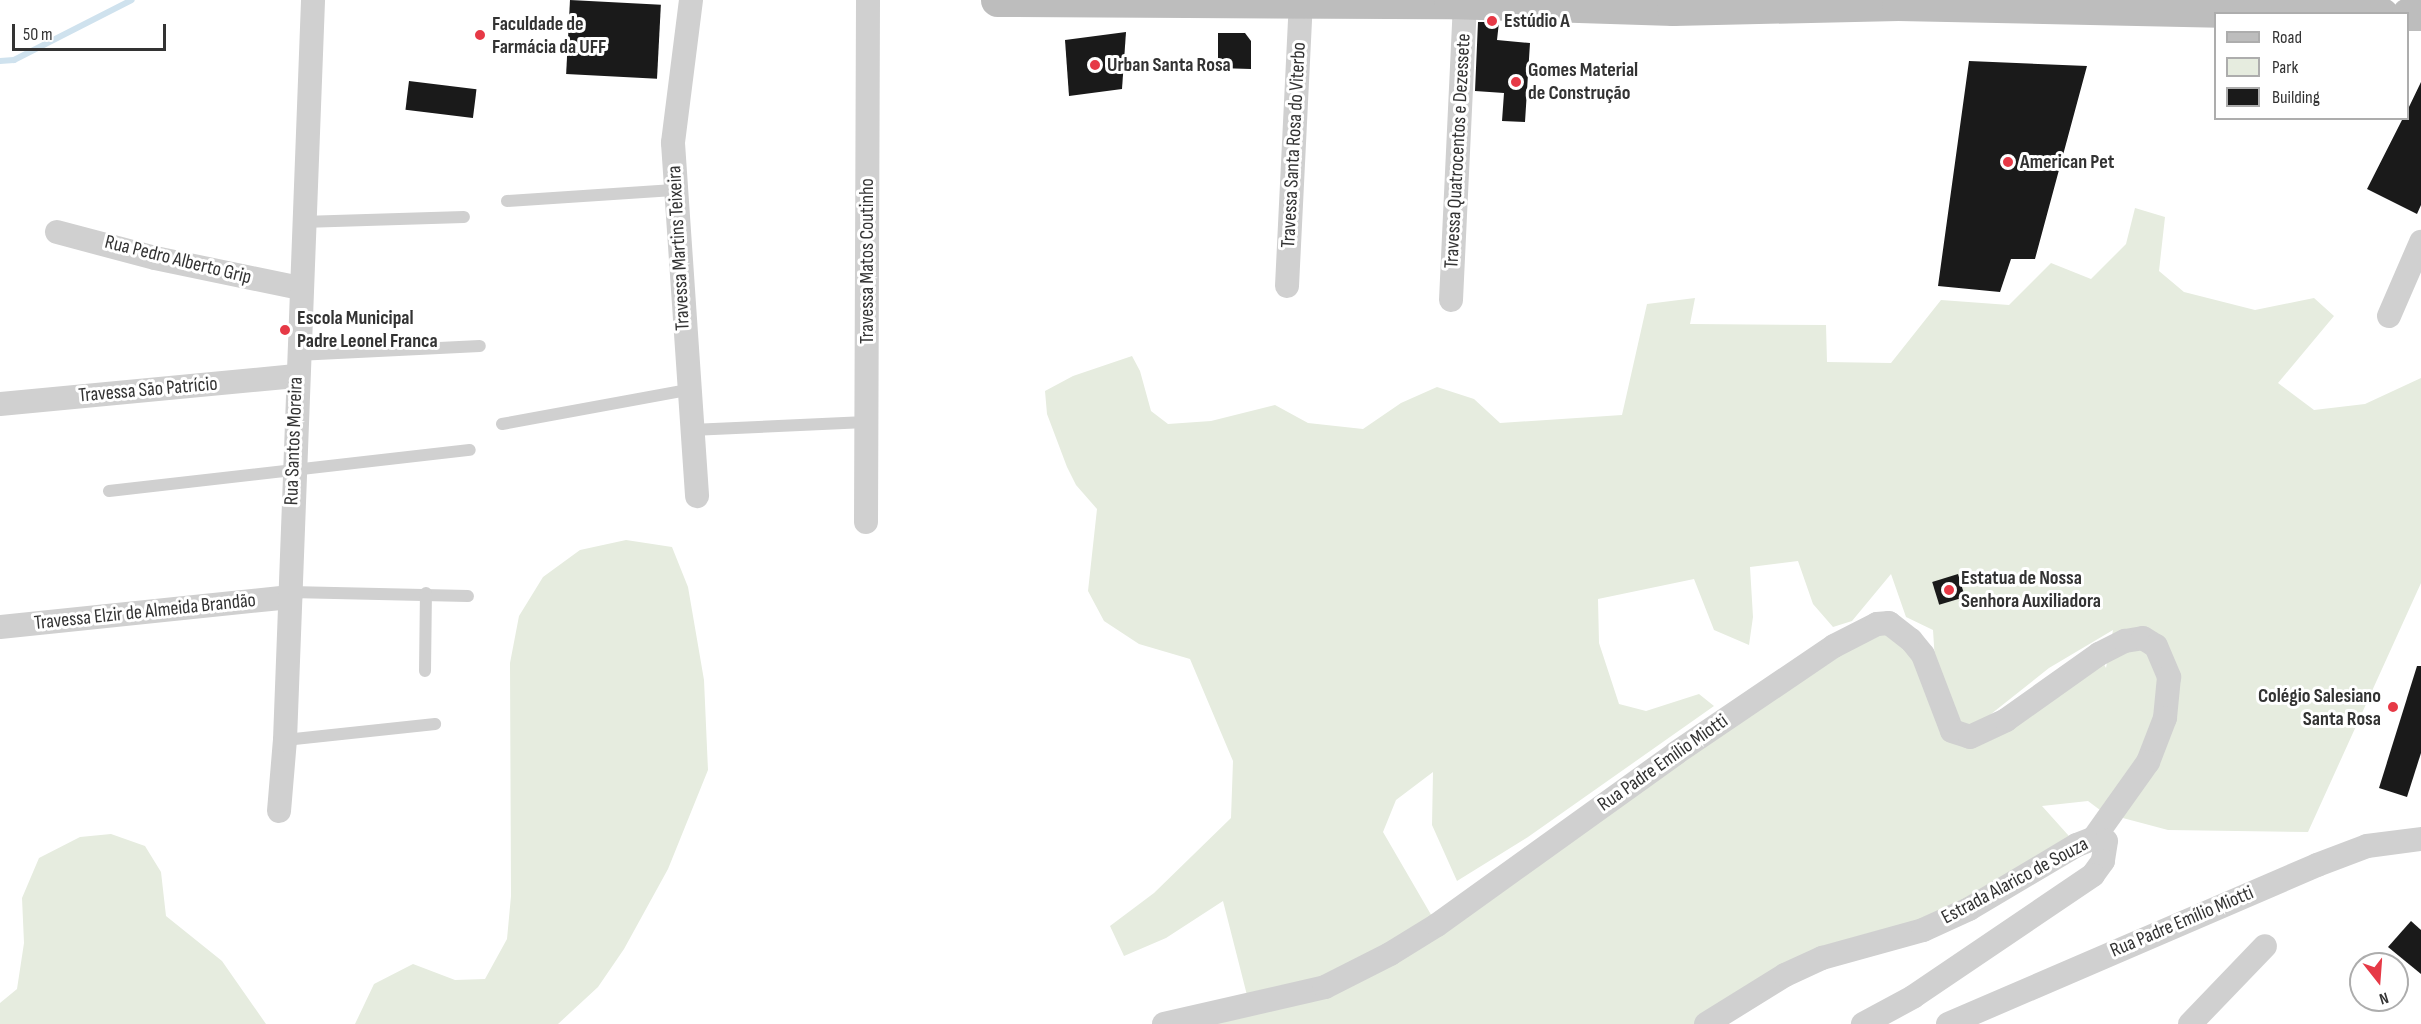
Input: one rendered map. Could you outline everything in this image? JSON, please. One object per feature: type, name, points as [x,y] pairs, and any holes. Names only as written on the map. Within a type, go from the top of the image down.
[{"type":"main road","points":[[1009,0],[1301,3],[2156,4],[2342,12]]},
{"type":"street","name":"Rua Santos Moreira","points":[[279,811],[285,740],[293,467],[313,0]]},
{"type":"street","name":"Travessa Martins Teixeira","points":[[692,0],[675,104],[674,190],[690,430],[697,496]]},
{"type":"street","name":"Travessa Matos Coutinho","points":[[866,522],[868,0]]},
{"type":"street","name":"Travessa Quatrocentos e Dezessete","points":[[1451,300],[1455,2]]},
{"type":"street","name":"Travessa Santa Rosa do Viterbo","points":[[1287,286],[1301,3]]},
{"type":"street","name":"Rua Pedro Alberto Grip","points":[[57,232],[155,258],[300,288]]},
{"type":"street","points":[[2389,316],[2421,242]]},
{"type":"street","name":"Travessa São Patrício","points":[[0,404],[297,365]]},
{"type":"street","name":"Travessa Elzir de Almeida Brandão","points":[[0,627],[290,595]]},
{"type":"street","name":"Rua Padre Emílio Miotti","points":[[1164,1024],[1325,987],[1390,954],[1437,925],[1676,753],[1866,628],[1889,623],[1911,639],[1923,655],[1948,726],[1960,735],[1970,737],[2006,720],[2099,654],[2125,641],[2143,638],[2164,658],[2169,676],[2165,718],[2148,762],[2094,838]]},
{"type":"street","name":"Estrada Alarico de Souza","points":[[1706,1024],[1785,975],[1822,958],[1923,930],[1970,909],[2094,838],[2106,841],[2106,850],[2093,875],[1913,997],[1863,1024]]},
{"type":"street","name":"Rua Padre Emílio Miotti","points":[[1948,1024],[2317,865],[2367,846],[2421,839]]},
{"type":"street","points":[[2190,1024],[2265,946]]},
{"type":"lane","points":[[507,201],[674,190]]},
{"type":"lane","points":[[303,222],[464,217]]},
{"type":"lane","points":[[297,365],[480,346]]},
{"type":"lane","points":[[502,424],[688,390]]},
{"type":"lane","points":[[690,430],[866,422]]},
{"type":"lane","points":[[109,491],[293,467],[470,450]]},
{"type":"lane","points":[[425,671],[426,593]]},
{"type":"lane","points":[[290,595],[426,593],[468,596]]},
{"type":"lane","points":[[285,740],[435,724]]},
{"type":"green space","points":[[2135,208],[2165,217],[2159,271],[2184,292],[2255,310],[2314,298],[2334,316],[2278,383],[2314,410],[2365,404],[2421,378],[2421,583],[2308,832],[2168,830],[2104,813],[2088,801],[2042,806],[2077,845],[1706,1024],[1164,1024],[1250,1007],[1223,901],[1166,938],[1124,956],[1110,926],[1154,893],[1231,818],[1233,761],[1190,659],[1139,644],[1104,621],[1088,591],[1097,509],[1076,485],[1067,467],[1047,414],[1045,391],[1073,376],[1132,356],[1140,371],[1151,411],[1168,424],[1211,421],[1275,405],[1308,423],[1363,429],[1401,403],[1437,387],[1474,399],[1500,423],[1622,415],[1647,304],[1695,298],[1690,324],[1826,325],[1827,362],[1891,363],[1941,300],[2009,305],[2051,263],[2091,279],[2126,244]],"holes":[[[1798,561],[1813,604],[1833,627],[1852,621],[1891,574],[1906,617],[1933,630],[1935,661],[1964,729],[1986,718],[2049,668],[2113,630],[2106,668],[2099,654],[1960,736],[1889,623],[1437,925],[1383,832],[1396,800],[1433,772],[1432,825],[1457,881],[1528,837],[1714,706],[1699,694],[1646,711],[1619,704],[1599,643],[1598,599],[1694,579],[1714,630],[1749,645],[1753,617],[1750,567]]]},
{"type":"green space","points":[[626,540],[672,547],[688,587],[704,680],[708,770],[668,869],[624,949],[598,987],[558,1024],[355,1024],[374,984],[413,964],[455,980],[485,979],[507,939],[511,896],[510,663],[519,616],[543,577],[580,550]]},
{"type":"green space","points":[[111,834],[145,846],[161,872],[166,916],[222,961],[266,1024],[0,1024],[0,1003],[17,989],[24,943],[22,898],[39,858],[80,837]]},
{"type":"building","points":[[570,0],[661,5],[657,79],[566,74]]},
{"type":"building","points":[[1478,22],[1499,22],[1497,40],[1530,43],[1525,122],[1502,121],[1504,93],[1475,91]]},
{"type":"building","name":"Urban Santa Rosa","points":[[1126,32],[1122,89],[1069,96],[1065,40]]},
{"type":"building","points":[[1218,33],[1245,33],[1251,41],[1251,69],[1218,68]]},
{"type":"building","name":"American Pet","points":[[1969,61],[2087,66],[2035,259],[2011,259],[2000,292],[1938,286]]},
{"type":"building","points":[[409,81],[476,89],[473,118],[405,110]]},
{"type":"building","points":[[2421,82],[2421,205],[2417,214],[2367,189],[2402,120],[2409,120],[2409,107]]},
{"type":"building","name":"Estatua de Nossa Senhora Auxiliadora","points":[[1958,574],[1965,597],[1939,605],[1932,582]]},
{"type":"building","points":[[2417,666],[2421,666],[2421,753],[2407,797],[2379,788]]},
{"type":"building","points":[[2411,921],[2421,930],[2421,974],[2409,964],[2409,952],[2394,952],[2388,947]]},
{"type":"waterway","points":[[0,61],[14,60],[132,0]]},
{"type":"place","name":"Estúdio A","points":[[1492,21]]},
{"type":"place","name":"Faculdade de Farmácia da UFF","points":[[480,35]]},
{"type":"place","name":"Urban Santa Rosa","points":[[1095,65]]},
{"type":"place","name":"Gomes Material de Construção","points":[[1516,82]]},
{"type":"place","name":"American Pet","points":[[2008,162]]},
{"type":"place","name":"Escola Municipal Padre Leonel Franca","points":[[285,330]]},
{"type":"place","name":"Estatua de Nossa Senhora Auxiliadora","points":[[1949,590]]},
{"type":"place","name":"Colégio Salesiano Santa Rosa","points":[[2393,707]]}]
